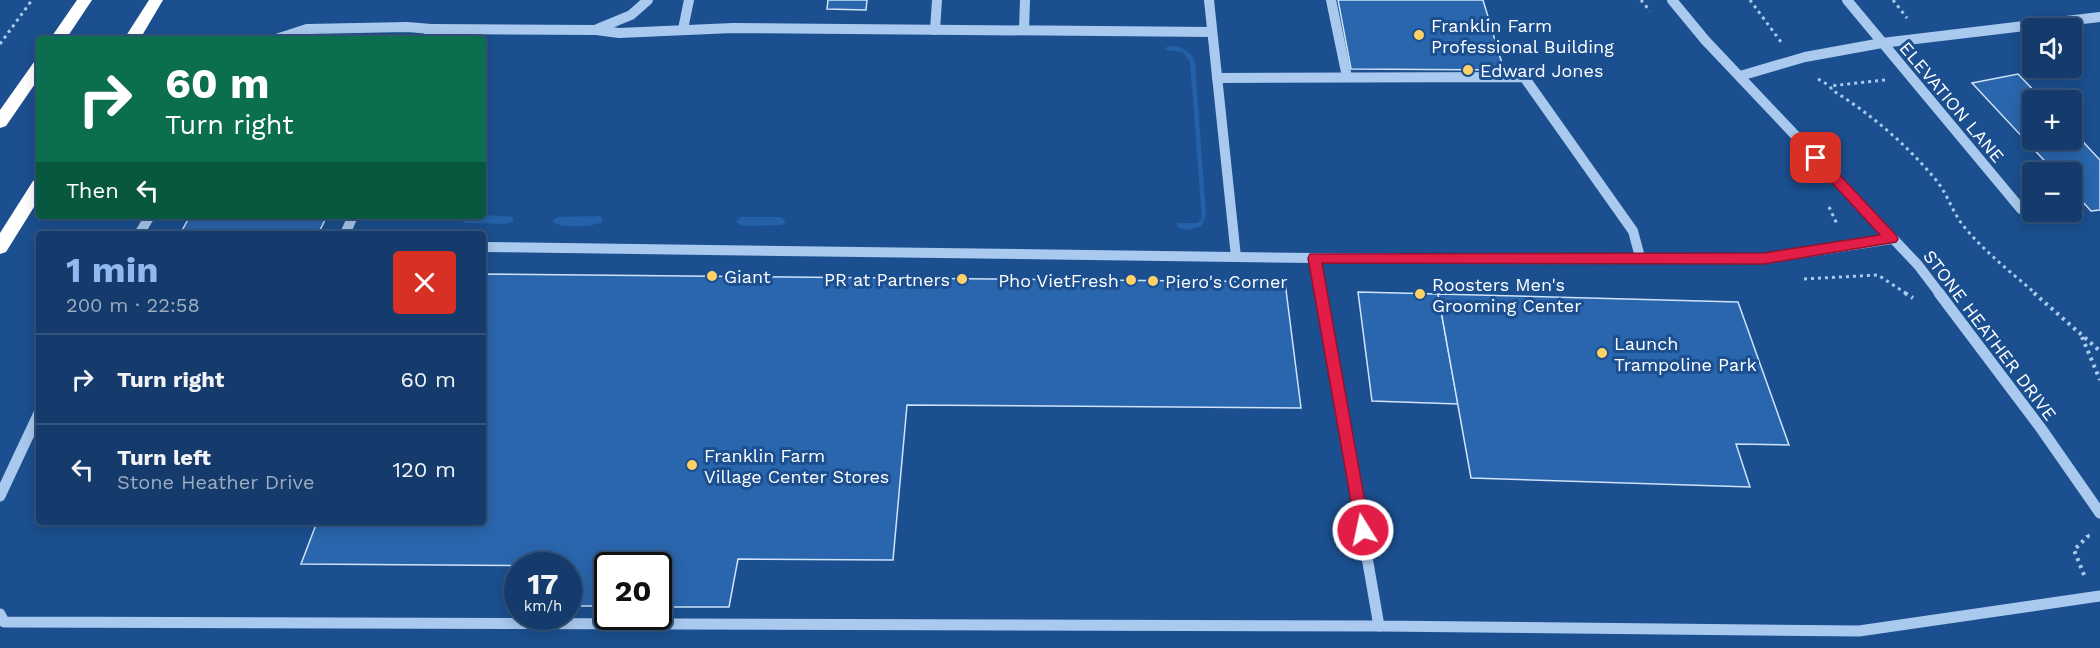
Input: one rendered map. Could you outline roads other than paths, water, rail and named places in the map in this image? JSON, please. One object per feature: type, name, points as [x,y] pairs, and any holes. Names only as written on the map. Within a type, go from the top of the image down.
[{"type":"highway","points":[[60,36],[85,0]]},
{"type":"highway","points":[[134,36],[156,0]]},
{"type":"highway","points":[[0,122],[36,70]]},
{"type":"highway","points":[[0,247],[36,190]]},
{"type":"street","points":[[596,30],[631,15],[648,0]]},
{"type":"street","points":[[683,29],[689,0]]},
{"type":"street","points":[[935,30],[937,0]]},
{"type":"street","points":[[1024,30],[1025,0]]},
{"type":"street","points":[[1209,0],[1236,257]]},
{"type":"street","points":[[1331,0],[1347,77]]},
{"type":"street","name":"STONE HEATHER DRIVE","points":[[1672,0],[1740,76],[1918,265],[2040,427],[2100,513]]},
{"type":"street","name":"ELEVATION LANE","points":[[1847,0],[2021,209]]},
{"type":"street","name":"ELEVATION LANE","points":[[1740,76],[1805,57],[1882,43],[2100,17]]},
{"type":"street","points":[[285,36],[307,29],[407,27],[596,30],[619,33],[683,29],[1212,32]]},
{"type":"street","points":[[428,36],[431,29]]},
{"type":"street","points":[[1217,78],[1524,77],[1633,231],[1640,257]]},
{"type":"street","points":[[486,247],[1315,258],[1764,259],[1892,239]]},
{"type":"street","points":[[1315,258],[1379,626]]},
{"type":"street","points":[[0,496],[36,418]]},
{"type":"street","points":[[0,614],[4,622],[1379,626],[1859,631],[2096,597]]},
{"type":"place","name":"Franklin Farm Professional Building","points":[[1419,35]]},
{"type":"place","name":"Edward Jones","points":[[1468,70]]},
{"type":"place","name":"Giant","points":[[712,276]]},
{"type":"place","name":"PR at Partners","points":[[962,279]]},
{"type":"place","name":"Pho VietFresh","points":[[1131,280]]},
{"type":"place","name":"Piero's Corner","points":[[1153,281]]},
{"type":"place","name":"Roosters Men's Grooming Center","points":[[1420,294]]},
{"type":"place","name":"Launch Trampoline Park","points":[[1602,353]]},
{"type":"place","name":"Franklin Farm Village Center Stores","points":[[692,465]]}]
